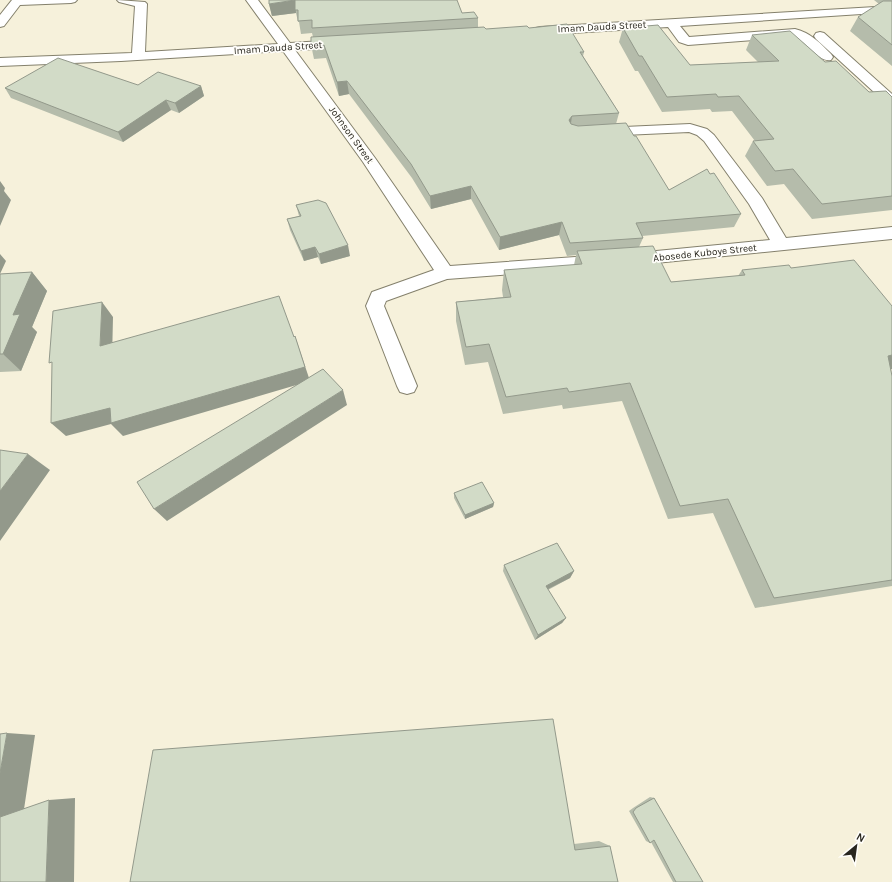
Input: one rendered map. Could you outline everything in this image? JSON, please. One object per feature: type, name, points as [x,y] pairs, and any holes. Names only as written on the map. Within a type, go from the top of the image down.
[{"type":"street","points":[[0,23],[18,1],[71,0]]},
{"type":"street","points":[[123,0],[141,4],[138,56]]},
{"type":"street","name":"Johnson Street","points":[[252,0],[370,161],[445,273]]},
{"type":"street","name":"Imam Dauda Street","points":[[528,32],[892,9]]},
{"type":"street","points":[[797,15],[892,101]]},
{"type":"street","points":[[672,23],[683,39],[688,42],[795,33],[807,38],[827,57]]},
{"type":"street","name":"Imam Dauda Street","points":[[0,62],[138,56],[349,43]]},
{"type":"street","points":[[590,133],[690,128],[702,132],[709,138],[756,202],[782,245]]},
{"type":"street","name":"Abosede Kuboye Street","points":[[407,386],[375,306],[379,297],[445,273],[646,258],[892,233]]},
{"type":"building","points":[[269,0],[295,0],[269,4]]},
{"type":"building","points":[[295,0],[457,0],[462,13],[474,12],[478,18],[312,28],[312,20],[298,21],[298,10],[295,10]]},
{"type":"building","points":[[883,1],[892,1],[892,45],[858,17]]},
{"type":"building","points":[[567,24],[584,52],[580,52],[619,113],[572,116],[569,120],[571,124],[578,126],[626,123],[634,136],[636,136],[669,190],[707,169],[710,174],[714,173],[741,214],[636,223],[643,238],[570,243],[562,222],[500,237],[471,186],[430,196],[411,164],[347,81],[337,82],[324,45],[311,45],[311,37],[484,27],[486,29],[527,26],[529,28]]},
{"type":"building","points":[[658,25],[690,65],[779,61],[752,35],[790,31],[825,62],[836,61],[869,92],[886,91],[892,97],[892,196],[822,204],[793,169],[775,171],[753,141],[774,139],[739,96],[718,97],[716,94],[667,97],[642,56],[639,56],[623,28]]},
{"type":"building","points":[[58,58],[138,85],[158,72],[201,86],[175,103],[166,100],[118,132],[5,88]]},
{"type":"building","points":[[318,200],[326,203],[348,245],[319,254],[315,247],[301,251],[287,219],[301,216],[296,205]]},
{"type":"building","points":[[653,246],[671,282],[745,275],[742,270],[789,265],[791,268],[854,260],[892,306],[892,355],[888,356],[892,376],[892,580],[774,598],[728,499],[680,506],[630,383],[569,392],[567,388],[506,397],[489,344],[466,347],[456,302],[511,297],[504,270],[582,264],[577,251]]},
{"type":"building","points":[[32,272],[13,315],[20,314],[3,354],[0,354],[0,274]]},
{"type":"building","points":[[279,296],[294,337],[295,336],[305,367],[111,423],[110,408],[51,423],[52,362],[49,363],[53,311],[102,302],[100,346]]},
{"type":"building","points":[[323,369],[343,390],[154,509],[137,482]]},
{"type":"building","points":[[0,450],[28,454],[0,491]]},
{"type":"building","points":[[482,482],[494,503],[465,515],[454,493]]},
{"type":"building","points":[[557,543],[574,571],[546,586],[566,618],[538,635],[504,565]]},
{"type":"building","points":[[553,719],[575,850],[610,846],[618,882],[130,882],[153,750]]},
{"type":"building","points":[[7,733],[0,773],[0,734]]},
{"type":"building","points":[[654,798],[703,882],[676,882],[654,840],[650,843],[633,812],[636,808]]},
{"type":"building","points":[[49,800],[46,882],[0,882],[0,817]]}]
